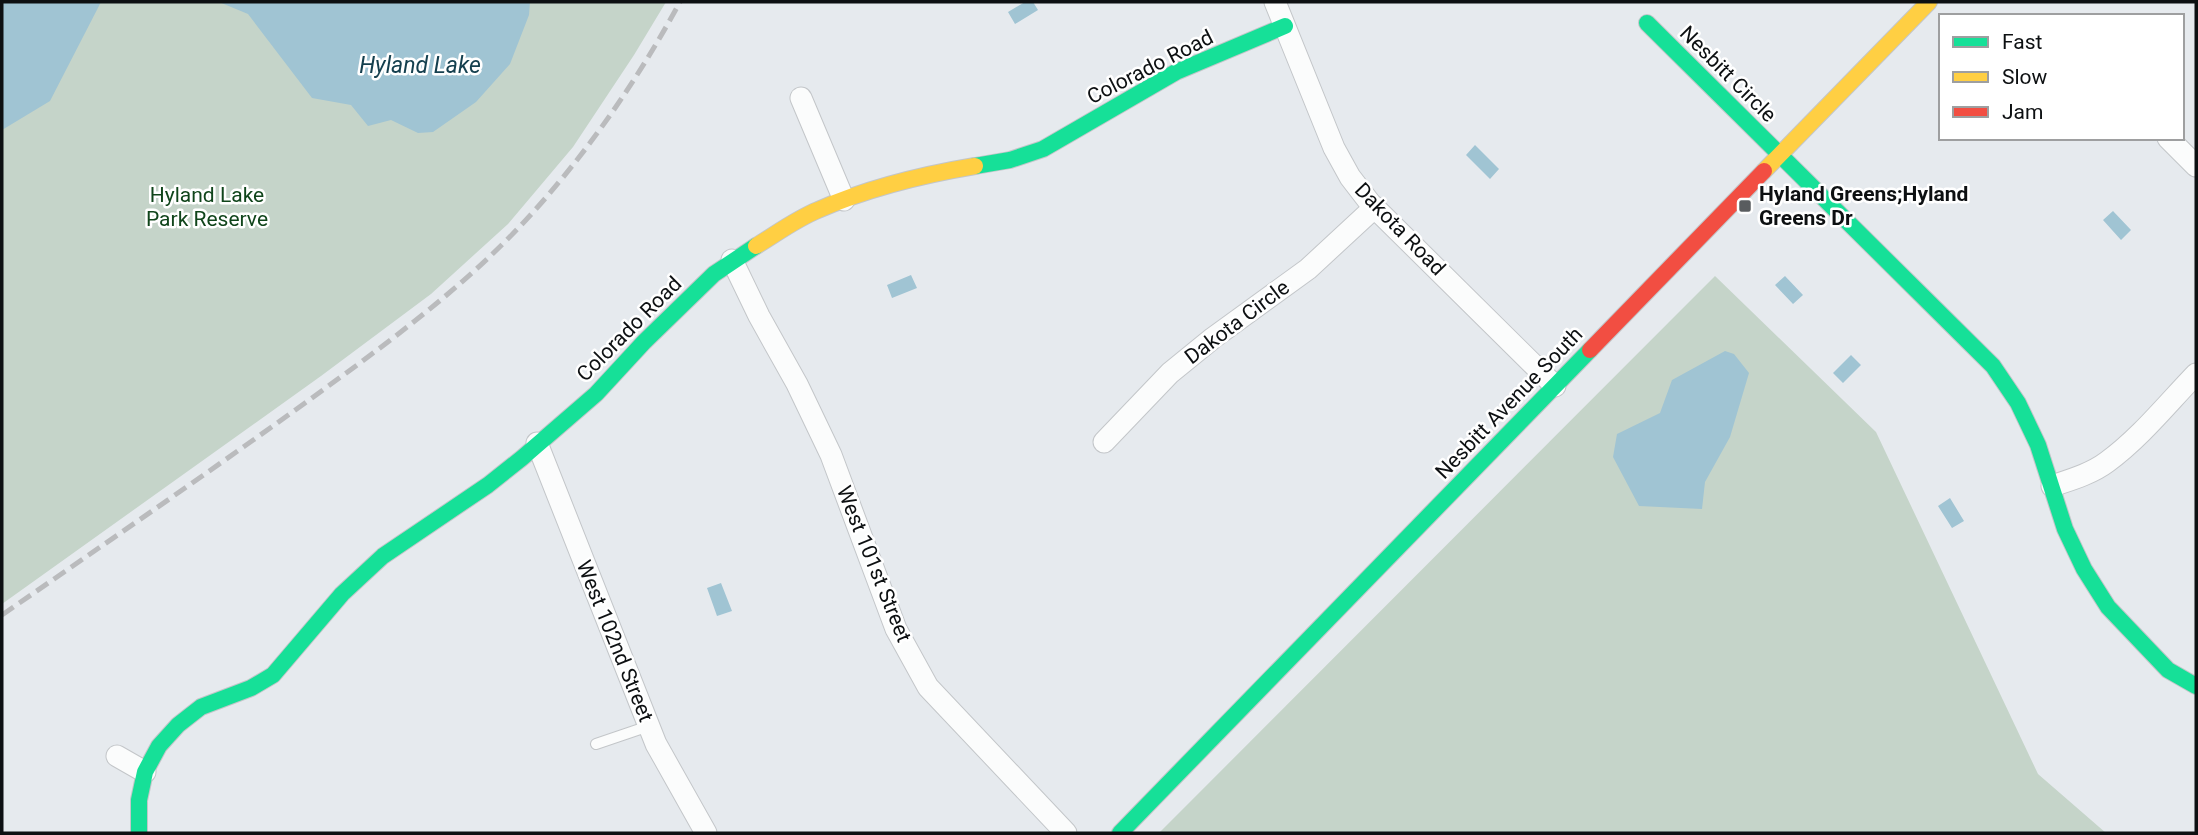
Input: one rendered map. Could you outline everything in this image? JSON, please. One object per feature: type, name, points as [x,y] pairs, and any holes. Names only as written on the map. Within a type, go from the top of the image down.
[{"type":"street","name":"Dakota Road","points":[[1275,2],[1334,148],[1350,177],[1375,207],[1555,386]]},
{"type":"street","name":"Nesbitt Avenue South","points":[[1120,833],[1929,2]]},
{"type":"street","name":"Nesbitt Circle","points":[[1647,23],[1993,366],[2018,403],[2038,445],[2065,529],[2084,569],[2108,607],[2168,670],[2196,686]]},
{"type":"street","name":"Colorado Road","points":[[139,833],[139,800],[145,772],[159,746],[178,725],[201,708],[251,688],[273,675],[342,594],[383,556],[488,485],[522,458],[596,394],[644,342],[732,260],[815,211],[888,184],[933,173],[1010,160],[1043,149],[1176,72],[1285,26]]},
{"type":"street","points":[[801,98],[844,200]]},
{"type":"street","points":[[2170,140],[2196,166]]},
{"type":"street","name":"Dakota Circle","points":[[1104,442],[1170,373],[1308,269],[1375,207]]},
{"type":"street","name":"West 101st Street","points":[[732,260],[797,384],[831,456],[896,629],[928,687],[1066,833]]},
{"type":"street","points":[[2052,486],[2105,464],[2128,445],[2196,374]]},
{"type":"street","name":"West 102nd Street","points":[[537,443],[656,744],[706,833]]},
{"type":"street","points":[[117,756],[145,772]]},
{"type":"lane","points":[[596,744],[649,726]]},
{"type":"green space","name":"Hyland Lake Park Reserve","points":[[2,2],[666,2],[573,147],[508,224],[431,294],[2,604]]},
{"type":"green space","points":[[1715,276],[1876,432],[2038,774],[2106,833],[1159,833]]},
{"type":"water","points":[[2,2],[101,2],[50,101],[2,130]]},
{"type":"water","name":"Hyland Lake","points":[[219,2],[530,2],[529,15],[510,64],[476,102],[433,132],[418,133],[391,120],[368,126],[351,105],[312,98],[248,14]]},
{"type":"water","points":[[1025,2],[1033,2],[1038,10],[1015,24],[1008,12]]},
{"type":"water","points":[[1475,145],[1499,169],[1490,179],[1466,155]]},
{"type":"water","points":[[2113,211],[2131,230],[2121,240],[2103,220]]},
{"type":"water","points":[[911,275],[917,288],[892,298],[887,285]]},
{"type":"water","points":[[1785,276],[1803,295],[1793,304],[1775,285]]},
{"type":"water","points":[[1725,351],[1734,354],[1749,373],[1730,437],[1705,482],[1702,509],[1639,506],[1613,457],[1617,434],[1660,413],[1672,380]]},
{"type":"water","points":[[1851,355],[1861,365],[1843,383],[1833,373]]},
{"type":"water","points":[[1950,498],[1964,521],[1952,528],[1938,506]]},
{"type":"water","points":[[721,583],[732,611],[717,616],[707,588]]},
{"type":"railway","points":[[2,615],[334,382],[474,271],[525,221],[590,144],[628,89],[680,2]]},
{"type":"traffic: fast","points":[[1647,23],[1993,366],[2018,403],[2038,445],[2065,529],[2084,569],[2108,607],[2168,670],[2196,686]]},
{"type":"traffic: fast","points":[[975,166],[1010,160],[1043,149],[1176,72],[1285,26]]},
{"type":"traffic: fast","points":[[139,833],[139,800],[145,772],[159,746],[178,725],[201,707],[251,688],[273,675],[342,594],[383,556],[488,485],[522,458],[596,394],[644,342],[714,274],[756,246]]},
{"type":"traffic: fast","points":[[1120,833],[1590,350]]},
{"type":"traffic: slow","points":[[1764,171],[1929,2]]},
{"type":"traffic: slow","points":[[756,246],[794,222],[856,195],[915,178],[975,166]]},
{"type":"traffic: jam","points":[[1590,350],[1764,171]]},
{"type":"place","name":"Hyland Greens;Hyland Greens Dr","points":[[1745,206]]}]
